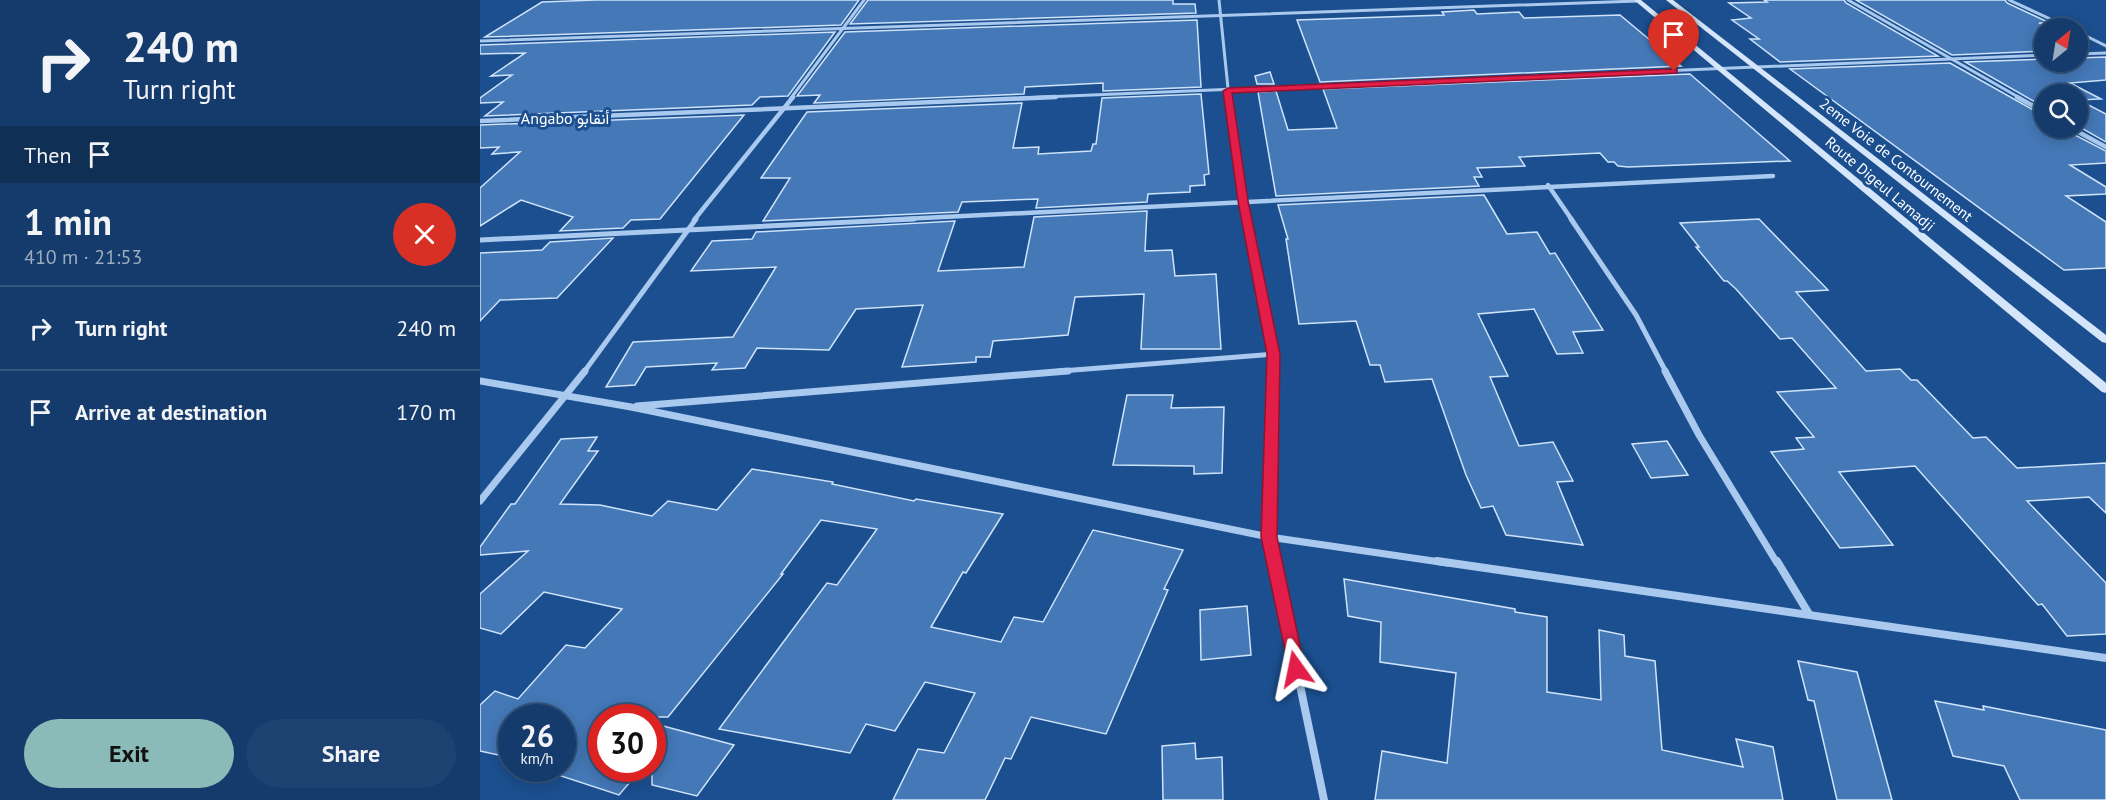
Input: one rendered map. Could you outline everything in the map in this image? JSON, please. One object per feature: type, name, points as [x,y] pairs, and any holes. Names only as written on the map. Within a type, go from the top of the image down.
[{"type":"main road","name":"2eme Voie de Contournement","points":[[1669,0],[2106,340]]},
{"type":"main road","name":"Route Digeul Lamadji","points":[[1638,1],[2106,389]]},
{"type":"street","points":[[480,501],[567,396],[688,228],[783,108],[864,0]]},
{"type":"street","points":[[1219,0],[1228,91],[1243,201],[1274,354],[1269,537],[1324,800]]},
{"type":"street","points":[[1848,0],[2034,106]]},
{"type":"street","points":[[2009,0],[2048,18]]},
{"type":"street","points":[[480,41],[1638,1]]},
{"type":"street","points":[[2088,37],[2106,46]]},
{"type":"street","points":[[2088,54],[2106,53]]},
{"type":"street","points":[[480,122],[2034,55]]},
{"type":"street","points":[[2088,137],[2106,147]]},
{"type":"street","points":[[480,240],[1548,185],[1773,176]]},
{"type":"street","points":[[1548,185],[1636,315],[1700,435],[1809,614]]},
{"type":"street","points":[[631,407],[1274,354]]},
{"type":"street","points":[[480,381],[631,407],[1269,537],[2106,658]]},
{"type":"building","points":[[859,0],[841,25],[485,37],[542,2]]},
{"type":"building","points":[[868,0],[1173,0],[1173,4],[1195,4],[1196,13],[850,24]]},
{"type":"building","points":[[1764,0],[1844,0],[1938,56],[1780,62],[1750,39],[1759,39],[1732,20],[1751,18],[1729,3],[1767,2]]},
{"type":"building","points":[[1856,0],[2005,0],[2039,18],[2034,18],[2034,51],[1952,55]]},
{"type":"building","points":[[1474,10],[1477,14],[1519,12],[1524,18],[1620,15],[1681,66],[1320,82],[1297,20],[1444,15],[1442,12]]},
{"type":"building","points":[[1197,20],[1201,87],[1103,91],[1103,83],[1025,87],[1024,94],[814,103],[820,95],[797,96],[845,32]]},
{"type":"building","points":[[835,32],[788,96],[760,97],[752,105],[485,116],[503,102],[480,103],[480,98],[512,75],[491,76],[525,53],[480,54],[480,45]]},
{"type":"building","points":[[2106,57],[2106,80],[2070,83],[2072,84],[2034,84],[2034,101],[1965,62],[2034,59],[2034,72],[2088,72],[2088,58]]},
{"type":"building","points":[[1950,63],[2034,110],[2034,138],[2081,138],[2106,151],[2106,163],[2070,165],[2106,187],[2106,194],[2066,196],[2106,222],[2106,268],[2064,270],[1790,69]]},
{"type":"building","points":[[1270,72],[1274,84],[1257,84],[1255,76]]},
{"type":"building","points":[[1690,74],[1790,161],[1628,167],[1608,162],[1600,153],[1519,157],[1525,166],[1477,168],[1482,177],[1474,177],[1479,186],[1276,196],[1258,92],[1276,91],[1288,130],[1337,128],[1323,89]]},
{"type":"building","points":[[2088,92],[2101,99],[2088,100]]},
{"type":"building","points":[[1201,94],[1209,174],[1204,175],[1205,185],[1190,186],[1190,192],[1148,194],[1147,202],[1036,208],[1038,199],[962,202],[958,212],[763,221],[790,178],[761,178],[807,112],[1022,103],[1013,148],[1039,147],[1038,154],[1091,151],[1093,144],[1096,144],[1102,98]]},
{"type":"building","points":[[2088,105],[2106,114],[2106,142],[2088,132]]},
{"type":"building","points":[[744,115],[660,219],[631,220],[623,228],[560,231],[573,217],[521,200],[480,226],[480,188],[520,152],[492,154],[499,147],[480,148],[480,125]]},
{"type":"building","points":[[1484,195],[1507,234],[1537,232],[1550,254],[1555,253],[1603,330],[1573,332],[1583,353],[1557,354],[1534,309],[1478,314],[1508,376],[1490,377],[1519,446],[1553,442],[1573,481],[1557,482],[1583,545],[1506,535],[1493,506],[1481,508],[1466,475],[1432,379],[1385,382],[1380,365],[1370,365],[1356,321],[1299,324],[1286,239],[1288,239],[1278,205]]},
{"type":"building","points":[[1147,211],[1145,251],[1172,250],[1175,276],[1216,274],[1221,349],[1141,349],[1144,294],[1075,297],[1068,335],[993,341],[990,357],[976,357],[976,362],[902,367],[923,305],[856,309],[829,350],[757,348],[745,368],[712,370],[717,363],[646,367],[635,385],[606,387],[633,342],[733,337],[776,267],[691,271],[712,241],[752,239],[756,232],[955,221],[938,271],[1024,267],[1034,217]]},
{"type":"building","points":[[1759,219],[1828,290],[1796,292],[1866,371],[1900,369],[1911,380],[1917,380],[1973,438],[1986,437],[2017,468],[2106,463],[2106,513],[2089,497],[2027,501],[2106,583],[2106,634],[2067,636],[2042,604],[2038,605],[1915,466],[1839,472],[1893,545],[1840,548],[1771,452],[1804,449],[1796,438],[1814,437],[1777,392],[1836,388],[1792,338],[1780,339],[1736,289],[1724,281],[1680,223]]},
{"type":"building","points":[[613,238],[557,298],[500,300],[480,321],[480,253],[542,250],[550,242]]},
{"type":"building","points":[[1127,395],[1173,395],[1171,408],[1224,407],[1222,473],[1194,474],[1194,466],[1113,465]]},
{"type":"building","points":[[597,437],[588,451],[598,451],[560,504],[600,505],[652,516],[668,501],[717,510],[752,469],[833,482],[832,484],[914,501],[916,499],[1003,514],[966,573],[963,572],[931,627],[1001,642],[1014,617],[1043,622],[1093,530],[1183,550],[1164,589],[1168,590],[1106,734],[1031,717],[1011,759],[1005,758],[985,800],[893,800],[918,749],[944,753],[975,693],[925,682],[895,731],[866,724],[850,753],[719,729],[827,583],[837,585],[877,529],[821,520],[781,574],[783,574],[668,717],[666,717],[666,704],[588,704],[588,782],[630,782],[619,795],[576,781],[576,704],[498,704],[498,755],[480,751],[480,705],[495,691],[518,699],[566,645],[585,648],[622,609],[544,592],[501,634],[480,628],[480,594],[528,551],[480,555],[480,547],[511,504],[515,504],[561,439]]},
{"type":"building","points":[[1667,441],[1688,475],[1651,478],[1632,444]]},
{"type":"building","points":[[1344,579],[1515,609],[1515,612],[1547,617],[1547,692],[1601,700],[1599,630],[1624,635],[1625,656],[1655,661],[1662,750],[1743,767],[1736,739],[1773,747],[1783,800],[1375,800],[1382,751],[1447,763],[1456,673],[1380,662],[1381,622],[1348,616]]},
{"type":"building","points":[[1247,606],[1251,655],[1201,660],[1200,610]]},
{"type":"building","points":[[1798,661],[1857,672],[1892,800],[1837,800],[1814,701],[1808,700]]},
{"type":"building","points":[[1935,701],[1984,710],[1983,706],[2106,730],[2106,800],[2020,800],[2004,766],[1953,756]]},
{"type":"building","points":[[666,727],[734,745],[697,796],[652,785],[652,782],[666,782]]},
{"type":"building","points":[[1195,743],[1196,759],[1222,757],[1223,800],[1163,800],[1162,746]]},
{"type":"district","name":"Angabo أنقابو","points":[[565,118]]},
{"type":"route","points":[[1296,669],[1269,537],[1274,354],[1243,201],[1228,91],[1674,71]]}]
